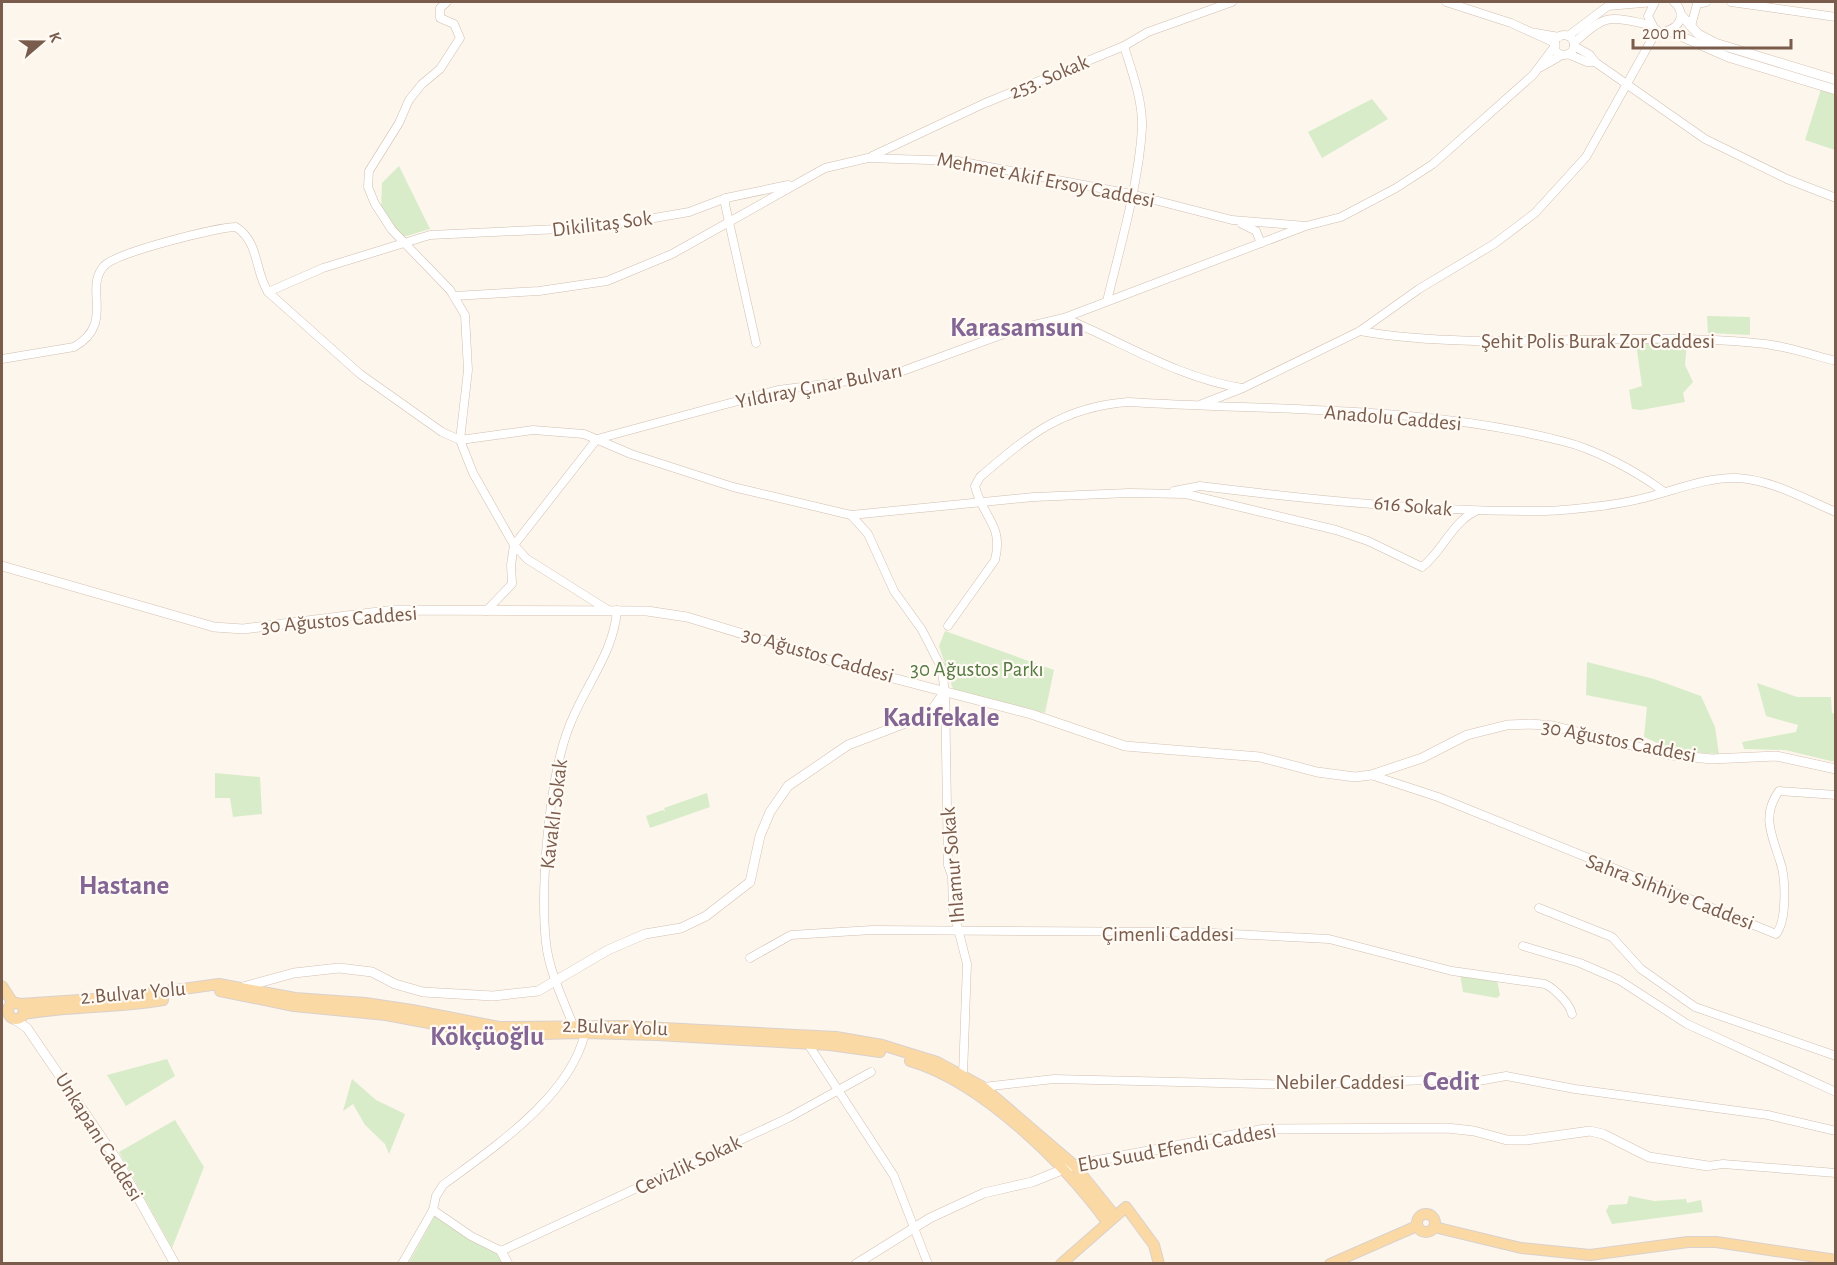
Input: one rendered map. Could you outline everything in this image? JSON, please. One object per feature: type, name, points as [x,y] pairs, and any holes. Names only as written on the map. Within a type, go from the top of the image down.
[{"type":"main road","points":[[1681,15],[1698,34],[1729,49],[1836,80]]},
{"type":"main road","points":[[1669,31],[1693,44],[1728,57],[1836,90]]},
{"type":"main road","name":"30 Ağustos Caddesi","points":[[2,566],[214,627],[243,629],[395,610],[485,612],[613,610],[687,617],[858,669],[1031,714],[1125,746],[1260,757],[1317,772],[1355,777],[1371,775],[1422,758],[1467,735],[1507,725],[1531,724],[1553,726],[1671,755],[1712,759],[1776,756],[1836,769]]},
{"type":"main road","points":[[243,987],[294,973],[339,968],[372,972],[395,984],[423,992],[494,996],[538,991],[608,950],[645,934],[681,928],[706,916],[750,882],[760,836],[770,812],[788,786],[848,746],[929,714],[945,691]]},
{"type":"main road","name":"2.Bulvar Yolu","points":[[15,1011],[219,984],[493,1035],[585,1033],[808,1044],[880,1052],[936,1070],[982,1099],[1069,1167]]},
{"type":"main road","points":[[2,987],[15,1011]]},
{"type":"main road","name":"2.Bulvar Yolu","points":[[15,1011],[128,1005],[220,991],[294,1006],[412,1010],[499,1027],[573,1025],[836,1037],[882,1045],[916,1055],[963,1075],[983,1087],[1069,1167],[1111,1219]]},
{"type":"main road","name":"Unkapanı Caddesi","points":[[15,1011],[117,1160],[175,1263]]},
{"type":"main road","name":"Ebu Suud Efendi Caddesi","points":[[856,1263],[916,1226],[984,1193],[1032,1182],[1069,1167],[1265,1129],[1387,1127],[1474,1131],[1507,1140],[1526,1140],[1555,1134],[1590,1131],[1603,1134],[1649,1157],[1708,1166]]},
{"type":"main road","points":[[1062,1263],[1126,1207],[1154,1245],[1159,1263]]},
{"type":"main road","points":[[1330,1263],[1417,1226],[1427,1232],[1434,1224]]},
{"type":"main road","points":[[1434,1224],[1531,1245],[1590,1251],[1711,1238],[1836,1253]]},
{"type":"main road","points":[[1434,1224],[1521,1248],[1590,1255],[1688,1242],[1716,1242],[1836,1260]]},
{"type":"main road","points":[[501,1251],[508,1263]]},
{"type":"street","points":[[447,2],[440,8],[440,18],[454,24],[460,39],[440,69],[422,84],[410,100],[399,123],[369,171],[368,187],[375,204],[403,242],[454,296],[465,315],[469,352],[460,440],[473,473],[514,546],[542,571],[613,610]]},
{"type":"street","name":"253. Sokak","points":[[868,158],[975,108],[1124,46],[1148,32],[1232,2]]},
{"type":"street","points":[[1446,2],[1574,45],[1705,139],[1784,177],[1836,198]]},
{"type":"street","points":[[1654,28],[1648,16],[1655,2]]},
{"type":"street","points":[[1541,67],[1559,40],[1608,6],[1655,2]]},
{"type":"street","points":[[1541,67],[1565,54],[1591,27],[1610,18],[1669,31],[1680,22],[1681,15],[1674,2]]},
{"type":"street","points":[[1690,26],[1697,4],[1706,2]]},
{"type":"street","points":[[1731,2],[1836,17]]},
{"type":"street","points":[[1198,406],[1243,388],[1360,331],[1419,289],[1494,244],[1535,213],[1586,157],[1654,28]]},
{"type":"street","points":[[1559,40],[1565,54],[1587,62],[1595,62]]},
{"type":"street","points":[[1107,301],[1131,194],[1142,127],[1139,101],[1124,46]]},
{"type":"street","name":"Mehmet Akif Ersoy Caddesi","points":[[454,296],[539,291],[607,281],[637,271],[731,222],[825,168],[868,158],[958,161],[1131,194],[1232,220],[1306,226],[1341,217],[1396,188],[1433,164],[1471,133],[1541,67]]},
{"type":"street","name":"Dikilitaş Sok","points":[[268,292],[323,268],[430,234],[546,231],[622,224],[689,212],[726,198],[797,183]]},
{"type":"street","points":[[726,198],[725,204],[731,222],[756,343]]},
{"type":"street","points":[[1232,220],[1256,231],[1261,243]]},
{"type":"street","points":[[1266,224],[1273,228],[1274,239]]},
{"type":"street","name":"Yıldıray Çınar Bulvarı","points":[[597,440],[778,390],[889,376],[1017,329],[1064,318],[1306,226]]},
{"type":"street","points":[[2,359],[74,347],[84,342],[93,330],[97,315],[98,275],[104,265],[116,257],[236,227],[246,234],[252,244],[262,283],[268,292],[360,374],[442,432],[460,440],[533,430],[584,434],[631,454],[733,487],[851,515],[1034,497],[1162,493],[1206,498],[1310,522],[1368,541],[1422,567],[1431,561],[1458,524],[1476,511]]},
{"type":"street","points":[[1064,318],[1177,371],[1212,383],[1243,388]]},
{"type":"street","name":"Şehit Polis Burak Zor Caddesi","points":[[1360,331],[1388,336],[1463,340],[1585,338],[1755,343],[1794,349],[1836,361]]},
{"type":"street","name":"Anadolu Caddesi","points":[[978,503],[975,486],[980,477],[1032,433],[1072,412],[1100,405],[1128,402],[1397,416],[1510,431],[1564,441],[1630,470],[1663,491]]},
{"type":"street","points":[[485,612],[512,584],[511,565],[514,546],[597,440]]},
{"type":"street","points":[[1663,491],[1719,479],[1738,478],[1759,481],[1805,496],[1836,512]]},
{"type":"street","name":"616 Sokak","points":[[1162,493],[1200,486],[1476,511],[1547,511],[1644,498],[1663,491]]},
{"type":"street","points":[[948,626],[995,560],[998,549],[995,526],[978,503]]},
{"type":"street","name":"Ihlamur Sokak","points":[[851,515],[868,534],[894,591],[922,630],[941,667],[945,691],[948,865],[958,932],[967,964],[963,1075]]},
{"type":"street","name":"Kavaklı Sokak","points":[[573,1025],[556,981],[546,944],[545,913],[550,824],[556,774],[576,709],[615,632],[613,610]]},
{"type":"street","name":"Sahra Sıhhiye Caddesi","points":[[1371,775],[1438,797],[1776,934],[1784,918],[1781,863],[1772,843],[1768,815],[1773,800],[1779,791],[1836,795]]},
{"type":"street","points":[[1539,908],[1612,937],[1641,969],[1695,1007],[1836,1056]]},
{"type":"street","name":"Çimenli Caddesi","points":[[750,958],[791,935],[872,930],[1193,932],[1329,939],[1452,971],[1545,984],[1557,993],[1572,1010],[1572,1014]]},
{"type":"street","points":[[1523,946],[1580,963],[1619,980],[1687,1024],[1836,1092]]},
{"type":"street","points":[[402,1263],[433,1210],[436,1196],[443,1185],[537,1110],[580,1053],[585,1033]]},
{"type":"street","points":[[808,1044],[894,1176],[916,1226],[928,1263]]},
{"type":"street","name":"Cevizlik Sokak","points":[[501,1251],[667,1175],[839,1092],[872,1072]]},
{"type":"street","name":"Nebiler Caddesi","points":[[983,1087],[1054,1079],[1301,1085],[1428,1080],[1473,1082],[1506,1076],[1575,1089],[1768,1115],[1836,1131]]},
{"type":"street","name":"Ebu Suud Efendi Caddesi","points":[[1708,1166],[1723,1164],[1836,1173]]},
{"type":"street","points":[[433,1210],[471,1236],[501,1251]]},
{"type":"green space","points":[[1822,86],[1835,91],[1835,150],[1805,140]]},
{"type":"green space","points":[[1372,99],[1388,119],[1322,158],[1308,132]]},
{"type":"green space","points":[[399,166],[430,229],[403,237],[381,210],[382,183]]},
{"type":"green space","points":[[1707,316],[1750,317],[1750,335],[1708,333]]},
{"type":"green space","points":[[1636,343],[1687,343],[1685,365],[1693,382],[1683,393],[1685,402],[1641,410],[1632,409],[1629,390],[1642,386]]},
{"type":"green space","name":"30 Ağustos Parkı","points":[[945,631],[1054,670],[1045,713],[953,689],[939,646]]},
{"type":"green space","points":[[1587,662],[1654,679],[1701,696],[1715,727],[1719,754],[1675,751],[1644,737],[1647,707],[1586,695]]},
{"type":"green space","points":[[1757,683],[1797,697],[1831,697],[1832,713],[1835,714],[1835,762],[1785,750],[1744,749],[1742,742],[1796,732],[1798,725],[1766,716]]},
{"type":"green space","points":[[215,773],[260,777],[262,814],[233,817],[230,798],[215,798]]},
{"type":"green space","points":[[707,793],[710,807],[650,828],[646,816],[663,810],[665,812],[664,808]]},
{"type":"green space","points":[[1460,974],[1497,980],[1500,995],[1497,998],[1463,992]]},
{"type":"green space","points":[[167,1059],[175,1076],[126,1106],[107,1075]]},
{"type":"green space","points":[[352,1079],[376,1100],[405,1114],[389,1154],[385,1144],[365,1125],[353,1104],[343,1111]]},
{"type":"green space","points":[[175,1120],[204,1167],[172,1248],[119,1152]]},
{"type":"green space","points":[[1629,1196],[1654,1201],[1686,1199],[1687,1203],[1701,1200],[1703,1212],[1612,1224],[1606,1211],[1609,1205],[1627,1204]]},
{"type":"green space","points":[[436,1214],[498,1255],[503,1264],[408,1264]]},
{"type":"district","name":"Karasamsun","points":[[1017,327]]},
{"type":"district","name":"Kadifekale","points":[[941,717]]},
{"type":"district","name":"Hastane","points":[[124,885]]},
{"type":"district","name":"Kökçüoğlu","points":[[487,1036]]},
{"type":"district","name":"Cedit","points":[[1451,1081]]}]
